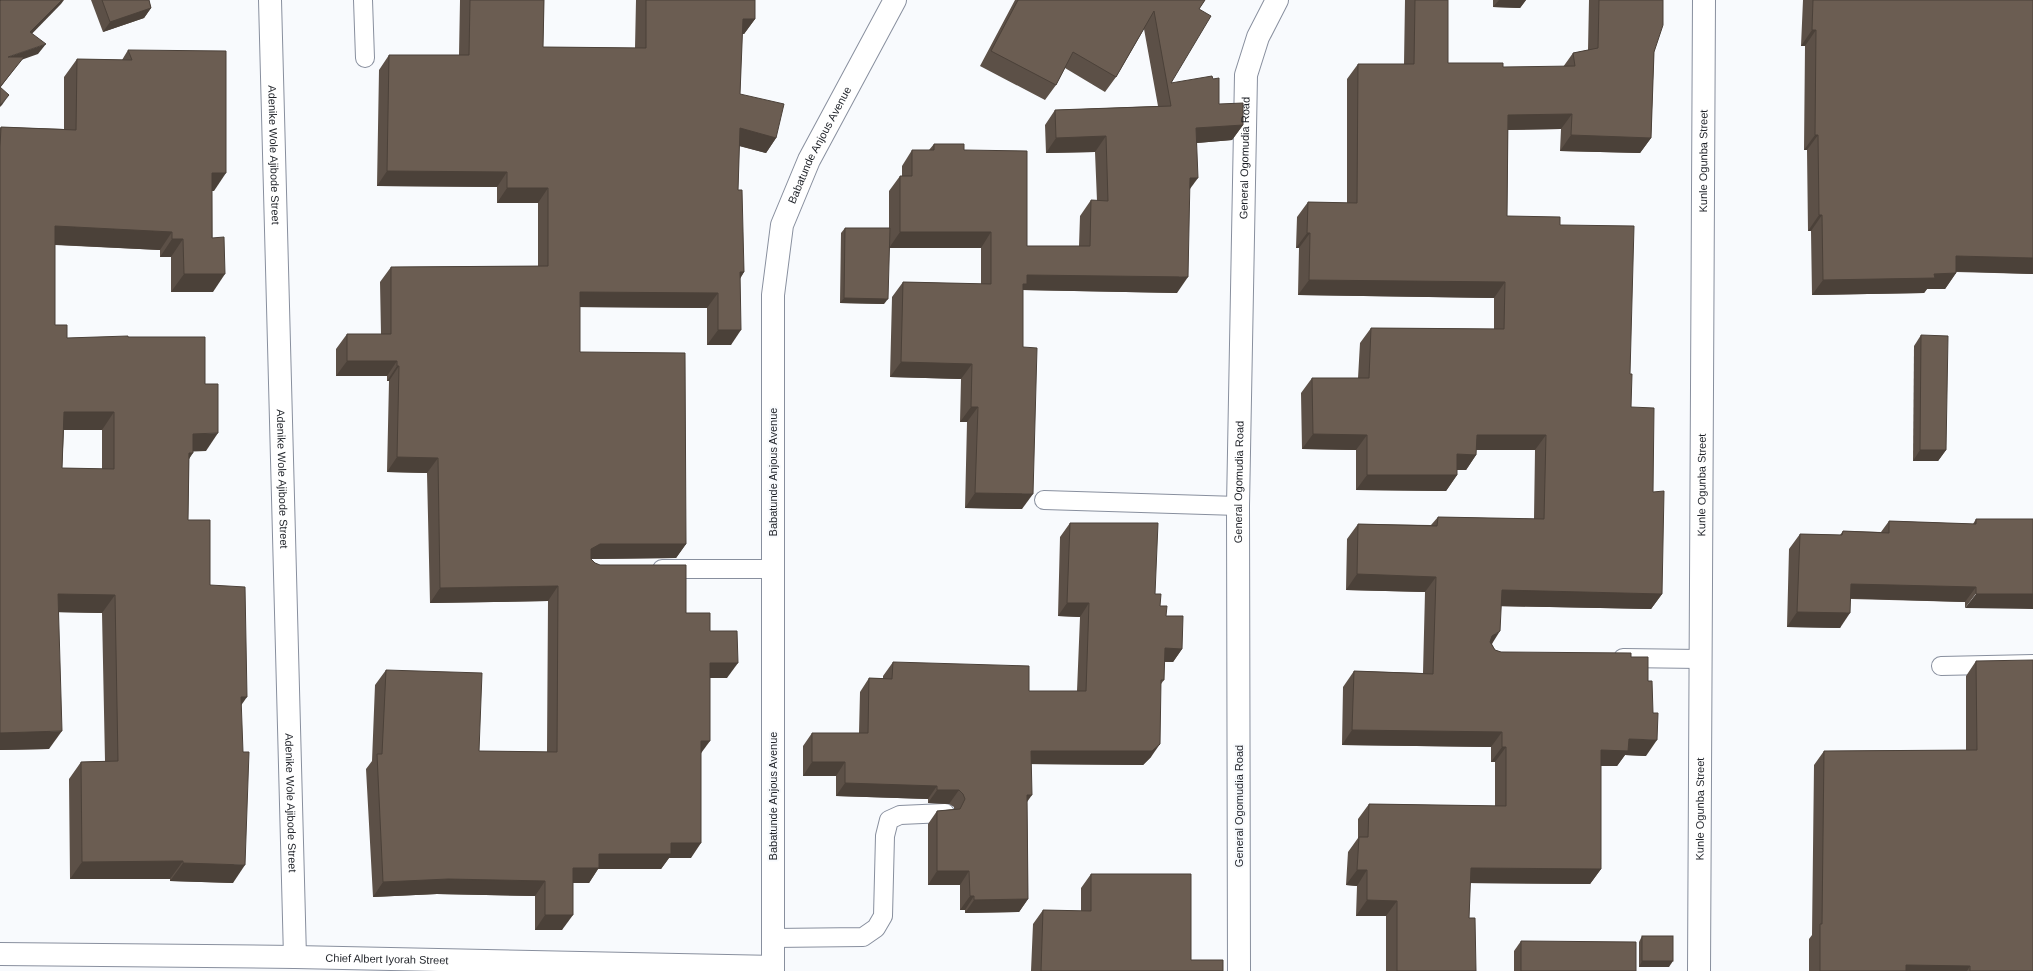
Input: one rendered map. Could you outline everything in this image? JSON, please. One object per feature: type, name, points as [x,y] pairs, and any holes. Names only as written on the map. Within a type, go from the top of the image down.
[{"type":"street","name":"Adenike Wole Ajibode Street","points":[[270,0],[295,957]]},
{"type":"street","name":"Babatunde Anjous Avenue","points":[[773,969],[773,295],[782,226],[809,160],[895,0]]},
{"type":"street","name":"General Ogomudia Road","points":[[1239,971],[1238,506],[1246,75],[1258,37],[1276,0]]},
{"type":"street","name":"Kunle Ogunba Street","points":[[1699,971],[1704,0]]},
{"type":"street","name":"Chief Albert Iyorah Street","points":[[0,954],[295,957],[773,969]]},
{"type":"lane","points":[[363,0],[365,58]]},
{"type":"lane","points":[[1044,500],[1238,506]]},
{"type":"lane","points":[[646,569],[773,569]]},
{"type":"lane","points":[[1607,658],[1700,658]]},
{"type":"lane","points":[[1941,666],[2033,664]]},
{"type":"lane","points":[[773,938],[863,937],[876,928],[883,916],[885,836],[889,820],[900,815],[945,813]]},
{"type":"building","points":[[62,0],[30,32],[46,44],[8,57],[24,57],[0,87],[0,1]]},
{"type":"building","points":[[102,0],[149,0],[151,8],[110,22]]},
{"type":"building","points":[[470,0],[544,0],[543,47],[646,48],[646,0],[755,0],[755,19],[743,19],[740,94],[784,104],[776,138],[740,128],[738,190],[742,190],[744,272],[740,272],[741,330],[718,330],[718,293],[580,292],[580,352],[685,353],[686,544],[600,544],[591,549],[591,559],[600,565],[686,565],[686,613],[710,613],[710,631],[737,631],[738,663],[710,663],[710,741],[701,741],[701,843],[671,843],[671,854],[599,854],[599,868],[573,868],[573,915],[545,915],[545,881],[448,879],[383,882],[377,754],[382,754],[386,670],[482,673],[479,751],[557,752],[558,586],[440,588],[438,458],[397,457],[399,366],[397,366],[397,361],[347,361],[347,334],[391,334],[391,267],[548,266],[548,188],[507,188],[507,172],[387,171],[389,55],[469,55]]},
{"type":"building","points":[[1018,0],[1205,0],[1199,9],[1211,16],[1171,83],[1212,76],[1213,79],[1219,78],[1219,104],[1243,103],[1243,125],[1196,128],[1198,178],[1190,178],[1188,277],[1027,275],[1027,284],[1023,284],[1023,347],[1037,348],[1033,494],[975,493],[978,407],[971,407],[972,364],[901,362],[903,282],[991,284],[991,232],[900,232],[900,176],[912,176],[912,150],[934,150],[934,144],[964,144],[964,150],[1027,151],[1027,246],[1090,246],[1091,200],[1108,201],[1106,136],[1056,138],[1055,110],[1171,106],[1154,11],[1116,77],[1073,52],[1056,85],[991,51]]},
{"type":"building","points":[[1415,0],[1448,0],[1448,63],[1503,63],[1503,67],[1575,66],[1573,53],[1598,48],[1599,0],[1663,0],[1663,25],[1654,52],[1651,138],[1571,135],[1572,114],[1508,115],[1507,216],[1560,217],[1560,225],[1634,226],[1630,374],[1632,374],[1631,407],[1654,408],[1653,492],[1664,491],[1662,594],[1502,590],[1500,631],[1492,636],[1490,642],[1495,650],[1501,652],[1631,653],[1631,657],[1648,657],[1648,681],[1652,681],[1653,713],[1658,713],[1657,740],[1629,739],[1628,751],[1601,750],[1601,869],[1471,868],[1469,918],[1475,918],[1476,971],[1397,971],[1397,901],[1367,900],[1367,870],[1357,870],[1359,837],[1368,837],[1369,804],[1506,806],[1506,747],[1502,747],[1502,732],[1352,730],[1354,671],[1433,674],[1436,577],[1357,574],[1358,524],[1437,526],[1438,517],[1544,519],[1546,435],[1477,435],[1476,455],[1457,454],[1457,475],[1367,475],[1367,435],[1313,434],[1312,378],[1369,378],[1371,328],[1504,329],[1505,282],[1309,280],[1310,233],[1307,233],[1308,202],[1357,203],[1358,64],[1414,64]]},
{"type":"building","points":[[1813,0],[2033,0],[2033,258],[1956,256],[1956,273],[1934,274],[1935,278],[1823,280],[1822,215],[1819,215],[1818,135],[1815,135],[1816,30],[1812,30]]},
{"type":"building","points":[[128,50],[226,51],[226,173],[212,173],[212,238],[224,237],[225,274],[184,274],[183,239],[172,239],[172,232],[55,226],[55,325],[67,325],[67,338],[128,336],[205,337],[205,384],[218,384],[218,433],[193,434],[193,453],[189,453],[188,520],[210,520],[210,585],[245,587],[247,697],[241,697],[243,752],[249,752],[245,865],[183,863],[183,861],[82,862],[81,762],[118,761],[115,595],[58,594],[62,731],[0,733],[1,127],[76,130],[77,59],[132,60]],"holes":[[[64,412],[114,412],[114,469],[62,468]]]},
{"type":"building","points":[[0,87],[9,95],[0,105]]},
{"type":"building","points":[[845,228],[890,228],[888,299],[844,298]]},
{"type":"building","points":[[1921,335],[1948,336],[1946,450],[1920,450]]},
{"type":"building","points":[[1976,519],[2033,519],[2033,594],[1976,594],[1976,587],[1851,584],[1850,613],[1797,612],[1800,534],[1842,535],[1843,531],[1889,533],[1889,521],[1976,524]]},
{"type":"building","points":[[1070,523],[1158,523],[1155,594],[1161,594],[1160,606],[1167,606],[1166,616],[1183,616],[1182,649],[1165,648],[1164,680],[1161,680],[1160,744],[1152,751],[1031,751],[1032,795],[1027,795],[1028,899],[974,900],[974,896],[970,896],[969,871],[937,871],[937,811],[960,809],[965,799],[963,794],[959,790],[937,790],[937,786],[845,783],[845,762],[812,762],[812,733],[868,733],[869,678],[892,679],[893,662],[1029,666],[1029,691],[1086,691],[1089,603],[1067,603]]},
{"type":"building","points":[[2033,660],[2033,971],[1970,971],[1970,966],[1906,965],[1906,971],[1820,971],[1824,751],[1977,750],[1976,661]]},
{"type":"building","points":[[1091,874],[1191,874],[1191,960],[1223,960],[1223,971],[1041,971],[1043,910],[1091,911]]},
{"type":"building","points":[[1642,936],[1673,936],[1673,961],[1642,961]]},
{"type":"building","points":[[1521,941],[1636,942],[1636,971],[1521,971]]}]
